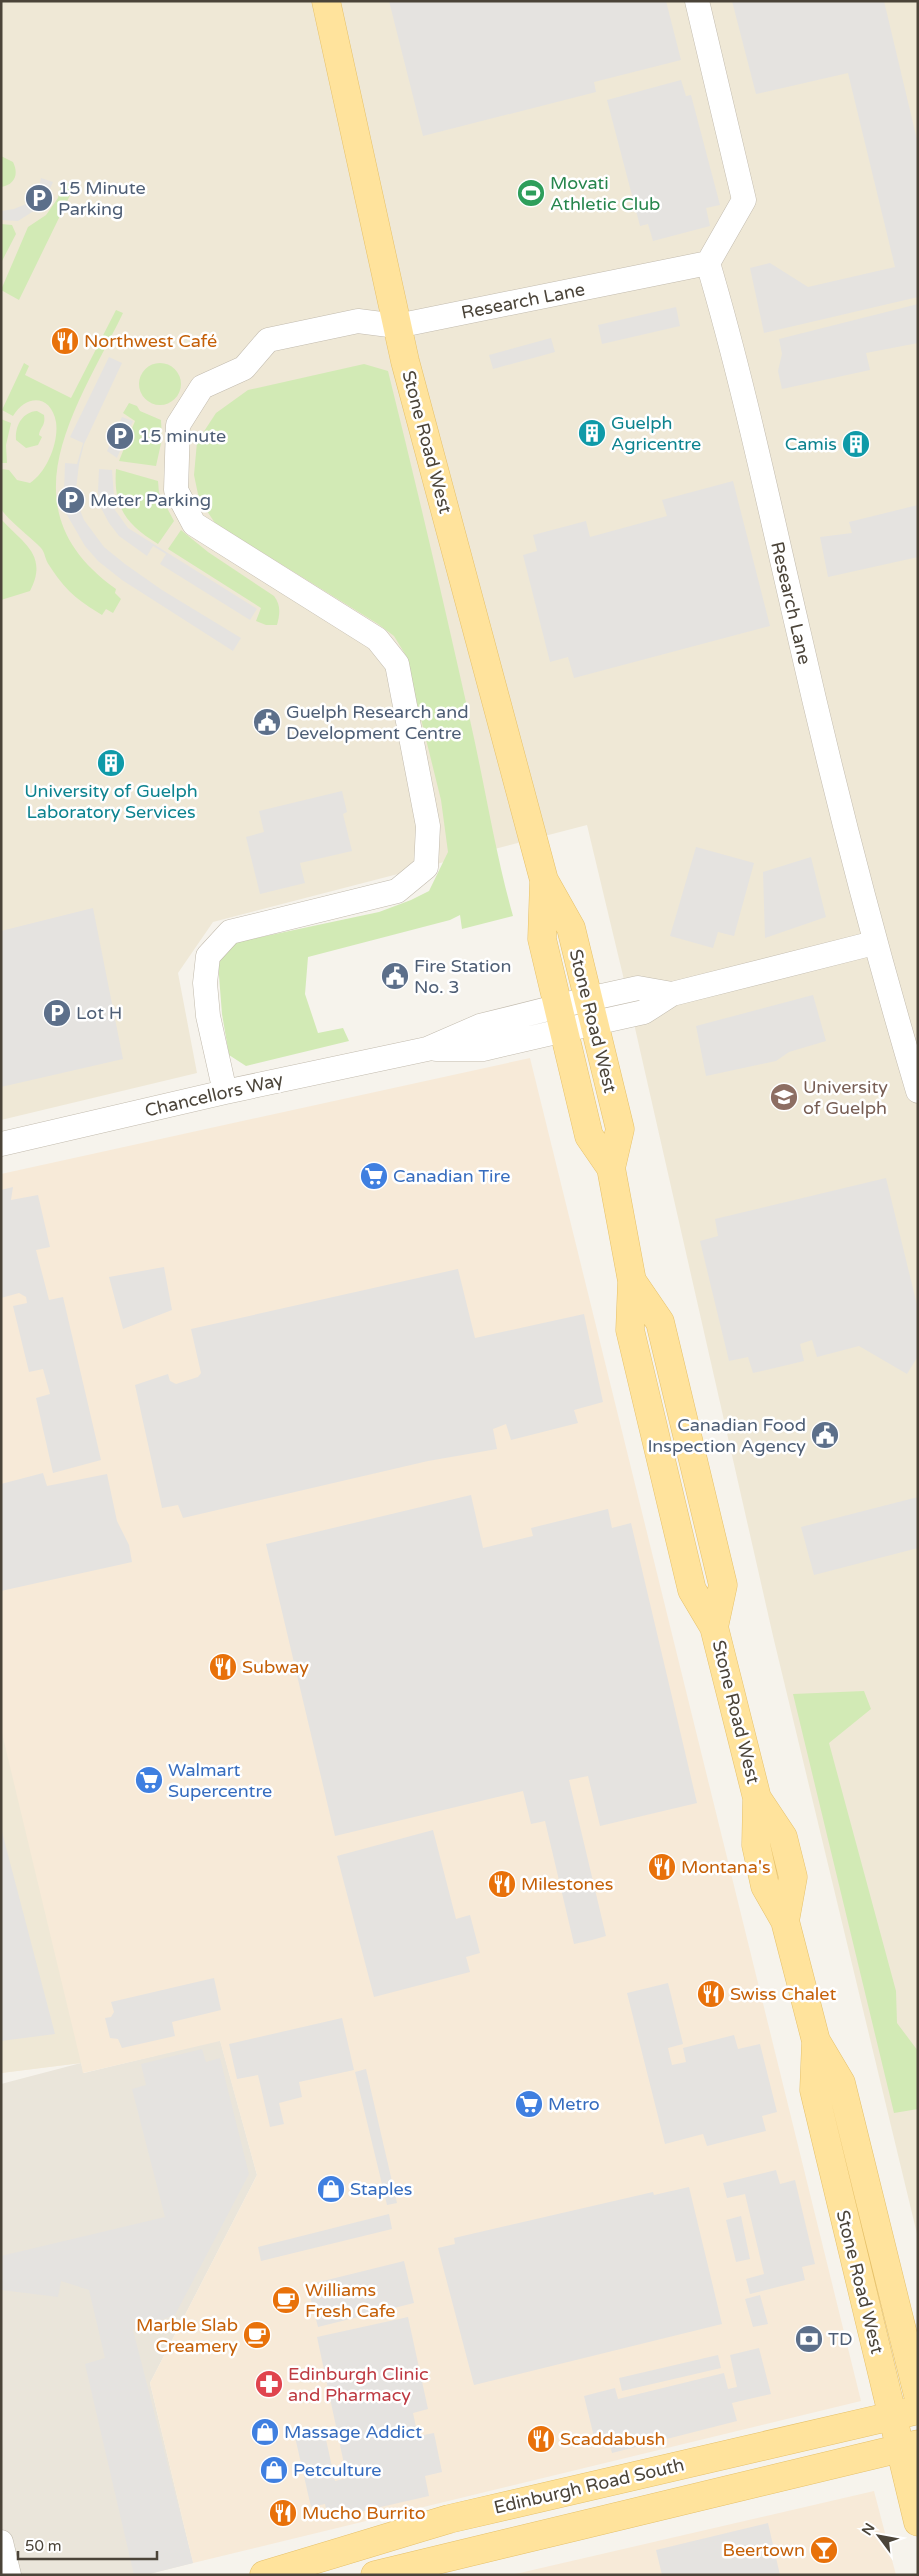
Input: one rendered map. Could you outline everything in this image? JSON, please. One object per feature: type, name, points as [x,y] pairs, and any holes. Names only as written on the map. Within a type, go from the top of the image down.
[{"type":"main road","name":"Stone Road West","points":[[326,1],[397,326],[544,880],[571,928],[576,1015],[620,1129],[611,1168],[632,1282],[630,1330],[692,1590],[714,1627],[757,1798],[783,1837],[793,1877],[786,1921],[816,2041],[841,2084],[918,2395]]},
{"type":"main road","name":"Stone Road West","points":[[816,2041],[814,2090],[905,2412],[918,2522]]},
{"type":"main road","name":"Edinburgh Road South","points":[[264,2575],[449,2519],[905,2412]]},
{"type":"main road","name":"Edinburgh Road South","points":[[375,2575],[909,2446]]},
{"type":"street","points":[[697,1],[744,200],[708,263]]},
{"type":"street","name":"Research Lane","points":[[225,1092],[208,1016],[205,983],[208,956],[230,932],[397,891],[426,867],[428,826],[398,664],[377,639],[194,524],[176,490],[178,425],[202,387],[244,368],[268,340],[358,321],[397,326],[708,263],[727,326],[808,675],[874,943],[918,1091]]},
{"type":"street","points":[[576,1015],[644,1012],[672,994],[874,943]]},
{"type":"street","name":"Chancellors Way","points":[[1,1144],[225,1092],[428,1049],[480,1026],[576,1015]]},
{"type":"street","points":[[1,2542],[9,2575]]},
{"type":"shaded area","name":"University of Guelph","points":[[1,1],[918,1],[918,2238],[773,1636],[587,825],[213,922],[178,973],[197,1073],[1,1120]]},
{"type":"shaded area","points":[[389,1],[666,1],[681,60],[594,82],[596,92],[423,136]]},
{"type":"shaded area","points":[[732,1],[884,1],[918,144],[918,297],[764,333],[750,268],[770,263],[808,287],[895,267],[848,73],[756,94]]},
{"type":"shaded area","points":[[681,80],[686,96],[691,95],[720,205],[706,208],[710,226],[653,241],[648,224],[640,226],[607,100]]},
{"type":"shaded area","name":"15 Minute Parking","points":[[41,178],[53,182],[43,205],[18,221],[1,220],[1,211],[14,209],[26,204],[38,192]]},
{"type":"shaded area","points":[[918,304],[918,343],[866,353],[870,370],[782,389],[778,371],[782,354],[779,339]]},
{"type":"shaded area","points":[[676,307],[680,326],[602,344],[598,325]]},
{"type":"shaded area","points":[[551,338],[555,352],[493,369],[489,355]]},
{"type":"shaded area","name":"Meter Parking","points":[[109,357],[122,363],[84,444],[79,464],[76,489],[78,505],[84,520],[104,547],[125,564],[162,590],[241,638],[233,651],[122,580],[98,561],[85,546],[67,515],[64,494],[65,463],[77,464],[83,443],[70,437]]},
{"type":"shaded area","name":"15 minute","points":[[122,417],[133,421],[117,458],[107,451]]},
{"type":"shaded area","points":[[99,469],[112,470],[115,510],[128,528],[257,609],[250,620],[160,564],[166,554],[153,546],[147,556],[119,536],[101,508],[98,492]]},
{"type":"shaded area","points":[[733,481],[770,626],[574,678],[568,657],[550,662],[523,555],[537,551],[533,535],[586,521],[590,537],[667,516],[662,500]]},
{"type":"shaded area","points":[[918,505],[918,557],[828,577],[820,537],[852,533],[849,522]]},
{"type":"shaded area","points":[[342,791],[347,812],[343,814],[352,851],[300,863],[305,883],[260,894],[246,837],[264,832],[259,811]]},
{"type":"shaded area","points":[[696,847],[754,863],[734,936],[718,932],[713,948],[670,936]]},
{"type":"shaded area","points":[[811,857],[826,917],[765,938],[763,872]]},
{"type":"shaded area","name":"Lot H","points":[[93,908],[123,1059],[1,1087],[1,931]]},
{"type":"shaded area","points":[[813,995],[826,1041],[789,1052],[776,1061],[706,1076],[696,1026]]},
{"type":"shaded area","points":[[530,1058],[861,2401],[193,2563],[150,2383],[257,2175],[220,2041],[83,2073],[81,2063],[1,2073],[1,1174]]},
{"type":"shaded area","points":[[886,1178],[918,1309],[918,1356],[907,1374],[859,1346],[817,1357],[812,1340],[800,1344],[804,1361],[753,1373],[748,1357],[729,1361],[700,1241],[718,1236],[715,1219]]},
{"type":"shaded area","points":[[13,1187],[11,1200],[38,1195],[50,1247],[36,1250],[49,1300],[63,1297],[101,1460],[53,1473],[36,1398],[50,1394],[43,1369],[29,1372],[13,1306],[27,1303],[26,1297],[19,1293],[1,1298],[1,1190]]},
{"type":"shaded area","points":[[164,1267],[172,1310],[123,1329],[109,1277]]},
{"type":"shaded area","points":[[458,1269],[475,1338],[584,1314],[603,1402],[574,1410],[578,1423],[511,1440],[506,1424],[493,1429],[497,1449],[428,1461],[183,1518],[178,1505],[162,1508],[135,1385],[168,1374],[170,1381],[176,1384],[198,1377],[201,1373],[191,1329]]},
{"type":"shaded area","points":[[43,1473],[47,1486],[107,1474],[117,1521],[129,1545],[132,1562],[1,1591],[1,1484]]},
{"type":"shaded area","points":[[471,1495],[483,1548],[533,1536],[531,1528],[608,1509],[612,1528],[631,1523],[697,1803],[600,1826],[588,1776],[569,1780],[606,1936],[574,1944],[545,1821],[531,1824],[523,1791],[335,1836],[266,1544]]},
{"type":"shaded area","points":[[918,1497],[918,1548],[814,1575],[801,1527]]},
{"type":"shaded area","points":[[1,1729],[81,2063],[1,2073]]},
{"type":"shaded area","points":[[1,1828],[55,2034],[1,2041]]},
{"type":"shaded area","points":[[433,1830],[456,1919],[470,1915],[480,1953],[466,1957],[470,1972],[374,1997],[337,1856]]},
{"type":"shaded area","points":[[214,1978],[221,2010],[172,2022],[175,2036],[122,2048],[118,2039],[110,2038],[105,2018],[111,2017],[114,2012],[111,2002]]},
{"type":"shaded area","points":[[668,1983],[683,2044],[668,2048],[672,2065],[686,2062],[683,2048],[734,2035],[738,2049],[760,2044],[777,2112],[762,2116],[766,2131],[707,2146],[703,2134],[665,2144],[627,1993]]},
{"type":"shaded area","points":[[342,2018],[354,2070],[299,2082],[302,2097],[279,2103],[284,2124],[270,2127],[258,2075],[237,2079],[229,2044]]},
{"type":"shaded area","points":[[220,2040],[257,2175],[150,2383],[193,2563],[145,2575],[1,2575],[1,2084],[81,2063],[84,2073]]},
{"type":"shaded area","points":[[202,2049],[206,2062],[220,2058],[249,2174],[175,2315],[133,2330],[193,2563],[145,2575],[134,2575],[85,2364],[105,2358],[89,2290],[61,2281],[58,2297],[1,2290],[1,2256],[165,2217],[132,2089],[146,2085],[141,2064]]},
{"type":"shaded area","points":[[366,2069],[397,2203],[387,2205],[355,2072]]},
{"type":"shaded area","points":[[776,2170],[780,2184],[795,2180],[815,2264],[802,2267],[805,2280],[750,2294],[746,2279],[764,2274],[745,2194],[727,2198],[723,2183]]},
{"type":"shaded area","points":[[689,2187],[722,2324],[474,2385],[438,2248],[455,2244],[454,2238],[653,2192],[654,2195]]},
{"type":"shaded area","points":[[389,2214],[392,2229],[261,2261],[258,2247]]},
{"type":"shaded area","points":[[741,2216],[750,2259],[736,2262],[726,2220]]},
{"type":"shaded area","points":[[404,2261],[414,2303],[318,2327],[307,2285]]},
{"type":"shaded area","points":[[760,2295],[768,2324],[753,2327],[745,2299]]},
{"type":"shaded area","points":[[408,2317],[428,2409],[413,2413],[418,2436],[434,2433],[442,2472],[425,2476],[429,2496],[328,2519],[325,2504],[311,2507],[295,2437],[324,2430],[335,2481],[347,2478],[317,2337]]},
{"type":"shaded area","points":[[759,2348],[771,2394],[732,2403],[737,2421],[612,2453],[608,2438],[595,2441],[584,2396],[615,2388],[618,2399],[724,2373],[728,2389],[737,2387],[730,2355]]},
{"type":"shaded area","points":[[718,2355],[721,2368],[622,2391],[619,2378]]},
{"type":"shaded area","points":[[874,2491],[896,2575],[511,2575]]},
{"type":"shaded area","points":[[768,2523],[780,2575],[662,2575],[656,2550]]},
{"type":"green space","points":[[1,156],[13,162],[16,175],[10,184],[1,187]]},
{"type":"green space","points":[[76,183],[19,300],[1,290],[28,227],[46,215],[58,198],[61,184]]},
{"type":"green space","points":[[1,224],[12,225],[16,234],[2,261]]},
{"type":"green space","points":[[116,310],[123,313],[86,385],[71,421],[60,456],[56,491],[63,525],[82,558],[116,589],[115,593],[121,599],[113,613],[106,609],[102,615],[78,599],[66,588],[48,563],[41,548],[1,508],[1,469],[9,470],[17,480],[30,483],[42,472],[51,456],[56,438],[56,422],[53,413],[49,406],[38,400],[24,404],[13,416],[2,410],[24,363],[29,366],[25,375],[71,398]]},
{"type":"green space","points":[[160,363],[175,369],[181,384],[175,399],[160,405],[145,399],[139,384],[145,369]]},
{"type":"green space","points":[[364,364],[388,371],[420,502],[513,916],[462,929],[460,915],[450,920],[308,957],[305,994],[318,1033],[343,1028],[349,1041],[246,1066],[229,1055],[222,1014],[218,963],[233,943],[379,912],[411,900],[429,891],[448,852],[441,800],[405,654],[394,636],[378,624],[215,523],[199,499],[194,475],[197,442],[216,413],[248,390]]},
{"type":"green space","points":[[129,403],[137,406],[140,411],[161,420],[162,439],[156,466],[119,461],[135,421],[123,413]]},
{"type":"green space","points":[[37,411],[44,415],[44,422],[39,435],[42,437],[38,445],[26,448],[16,440],[18,425],[27,414]]},
{"type":"green space","points":[[1,419],[11,423],[6,445],[7,463],[1,463]]},
{"type":"green space","points":[[116,469],[158,481],[159,493],[174,521],[158,544],[138,530],[124,514],[117,494]]},
{"type":"green space","points":[[1,519],[31,550],[35,558],[36,568],[35,578],[30,591],[1,600]]},
{"type":"green space","points":[[181,530],[208,552],[274,596],[279,610],[277,625],[266,625],[256,621],[261,608],[168,549]]},
{"type":"green space","points":[[864,1691],[871,1709],[829,1743],[896,1991],[897,2023],[918,2051],[918,2109],[894,2113],[793,1694]]},
{"type":"place","name":"Movati Athletic Club","points":[[531,193]]},
{"type":"place","name":"15 Minute Parking","points":[[39,198]]},
{"type":"place","name":"Northwest Café","points":[[65,341]]},
{"type":"place","name":"Guelph Agricentre","points":[[592,433]]},
{"type":"place","name":"15 minute","points":[[120,436]]},
{"type":"place","name":"Camis","points":[[856,444]]},
{"type":"place","name":"Meter Parking","points":[[71,500]]},
{"type":"place","name":"Guelph Research and Development Centre","points":[[267,722]]},
{"type":"place","name":"University of Guelph Laboratory Services","points":[[111,763]]},
{"type":"place","name":"Fire Station No. 3","points":[[395,976]]},
{"type":"place","name":"Lot H","points":[[57,1013]]},
{"type":"place","name":"University of Guelph","points":[[784,1097]]},
{"type":"place","name":"Canadian Tire","points":[[374,1176]]},
{"type":"place","name":"Canadian Food Inspection Agency","points":[[825,1435]]},
{"type":"place","name":"Subway","points":[[223,1667]]},
{"type":"place","name":"Walmart Supercentre","points":[[149,1780]]},
{"type":"place","name":"Montana's","points":[[662,1867]]},
{"type":"place","name":"Milestones","points":[[502,1884]]},
{"type":"place","name":"Swiss Chalet","points":[[711,1994]]},
{"type":"place","name":"Metro","points":[[529,2104]]},
{"type":"place","name":"Staples","points":[[331,2189]]},
{"type":"place","name":"Williams Fresh Cafe","points":[[286,2300]]},
{"type":"place","name":"Marble Slab Creamery","points":[[257,2335]]},
{"type":"place","name":"TD","points":[[809,2339]]},
{"type":"place","name":"Edinburgh Clinic and Pharmacy","points":[[269,2384]]},
{"type":"place","name":"Massage Addict","points":[[265,2432]]},
{"type":"place","name":"Scaddabush","points":[[541,2439]]},
{"type":"place","name":"Petculture","points":[[274,2470]]},
{"type":"place","name":"Mucho Burrito","points":[[283,2513]]},
{"type":"place","name":"Beertown","points":[[824,2550]]}]
